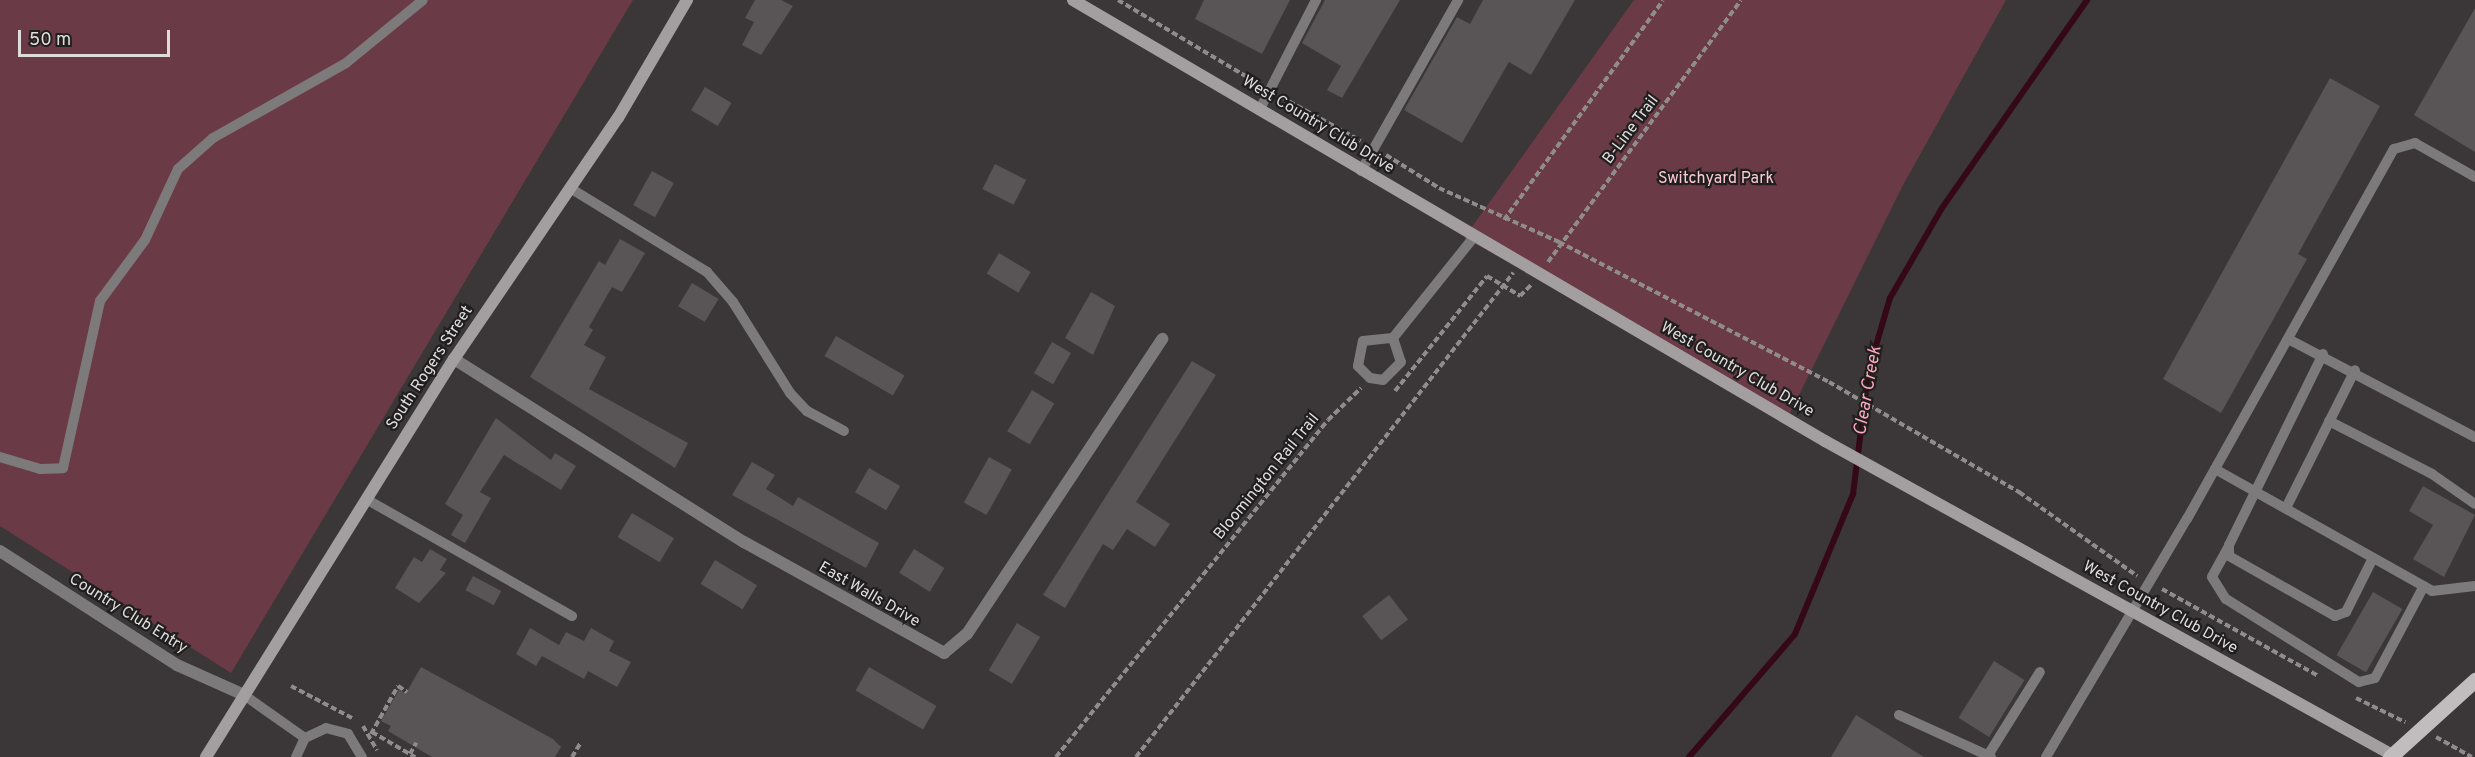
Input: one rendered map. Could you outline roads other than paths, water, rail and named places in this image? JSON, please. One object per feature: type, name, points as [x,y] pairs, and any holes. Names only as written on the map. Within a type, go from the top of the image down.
[{"type":"main road","name":"South Rogers Street","points":[[206,757],[454,359],[570,188],[687,0]]},
{"type":"main road","name":"West Country Club Drive","points":[[1073,0],[1825,441],[2393,756]]},
{"type":"main road","points":[[2393,756],[2475,680]]},
{"type":"street","name":"East Walls Drive","points":[[454,359],[744,542],[944,653],[967,634],[1162,339]]},
{"type":"street","name":"Country Club Entry","points":[[0,551],[177,666],[244,695]]},
{"type":"lane","points":[[0,456],[40,469],[63,468],[100,301],[145,240],[178,169],[213,138],[346,63],[423,0]]},
{"type":"lane","points":[[1260,110],[1316,0]]},
{"type":"lane","points":[[1362,171],[1458,0]]},
{"type":"lane","points":[[2046,757],[2215,469],[2394,149],[2415,143],[2475,177]]},
{"type":"lane","points":[[570,188],[707,272],[733,302],[790,393],[807,411],[844,431]]},
{"type":"lane","points":[[1393,338],[1401,362],[1383,380],[1370,378],[1358,366],[1363,341],[1393,338],[1474,237]]},
{"type":"lane","points":[[2289,339],[2355,370],[2475,436]]},
{"type":"lane","points":[[2323,354],[2212,577],[2226,599],[2359,682],[2375,678],[2424,586]]},
{"type":"lane","points":[[2286,508],[2355,370]]},
{"type":"lane","points":[[2330,421],[2432,474],[2475,504]]},
{"type":"lane","points":[[2215,469],[2424,586],[2457,592],[2475,586]]},
{"type":"lane","points":[[366,499],[572,616]]},
{"type":"lane","points":[[2229,545],[2229,556],[2244,567],[2335,616],[2346,612],[2373,558]]},
{"type":"lane","points":[[1899,715],[1988,756],[2040,672]]},
{"type":"lane","points":[[244,695],[305,738]]},
{"type":"lane","points":[[296,757],[305,738],[338,729],[356,742],[362,757]]},
{"type":"waterway","name":"Clear Creek","points":[[1689,757],[1795,634],[1853,494],[1868,373],[1890,298],[1942,208],[2087,0]]},
{"type":"park label","name":"Switchyard Park","points":[[1716,179]]}]
